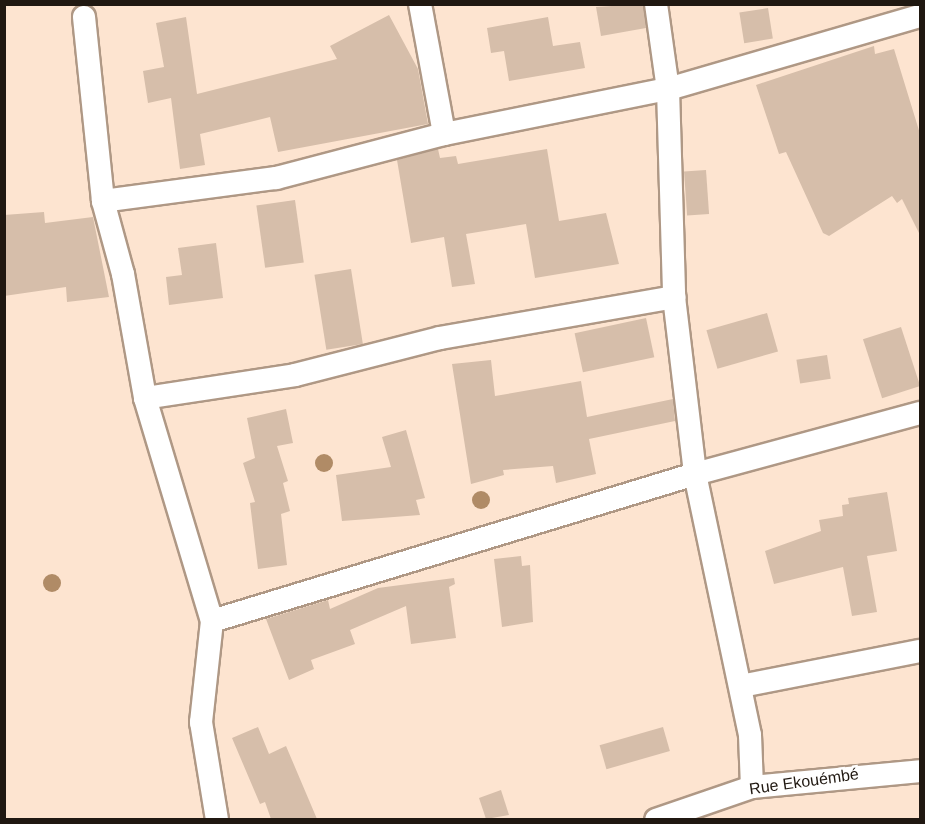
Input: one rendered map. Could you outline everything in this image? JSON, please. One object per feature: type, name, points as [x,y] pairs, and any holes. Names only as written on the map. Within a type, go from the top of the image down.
[{"type":"street","points":[[420,4],[444,134]]},
{"type":"street","points":[[656,4],[668,90],[674,297],[695,474],[741,686],[752,787]]},
{"type":"street","points":[[103,201],[276,178],[444,134],[668,90],[921,16]]},
{"type":"street","points":[[84,17],[103,201],[123,274],[145,398],[212,621],[201,722],[217,819]]},
{"type":"street","points":[[145,398],[295,375],[440,338],[674,297]]},
{"type":"street","points":[[212,621],[695,474],[921,413]]},
{"type":"street","points":[[741,686],[921,651]]},
{"type":"street","name":"Rue Ekouémbé","points":[[656,819],[752,787],[921,771]]},
{"type":"building","points":[[643,4],[646,28],[601,36],[596,7]]},
{"type":"building","points":[[768,8],[773,39],[744,43],[739,13]]},
{"type":"building","points":[[389,15],[418,69],[428,124],[278,152],[270,117],[200,134],[205,165],[180,169],[171,98],[148,103],[143,71],[164,67],[156,23],[186,17],[197,94],[337,59],[330,46]]},
{"type":"building","points":[[548,17],[553,46],[580,42],[585,68],[509,81],[504,51],[491,53],[487,28]]},
{"type":"building","points":[[874,46],[875,54],[894,49],[921,137],[921,237],[902,199],[897,203],[892,196],[829,236],[823,233],[786,152],[779,154],[756,85]]},
{"type":"building","points":[[438,149],[440,158],[456,156],[458,164],[547,149],[559,221],[606,213],[619,264],[535,278],[526,224],[466,234],[475,284],[452,287],[444,237],[411,243],[397,160]]},
{"type":"building","points":[[706,170],[709,214],[687,215],[684,172]]},
{"type":"building","points":[[295,200],[304,262],[265,268],[256,205]]},
{"type":"building","points":[[44,212],[45,223],[93,217],[109,297],[67,302],[66,287],[4,296],[4,215]]},
{"type":"building","points":[[216,243],[223,298],[169,305],[166,277],[182,275],[178,248]]},
{"type":"building","points":[[351,269],[363,344],[326,350],[314,275]]},
{"type":"building","points":[[767,313],[778,351],[717,369],[706,330]]},
{"type":"building","points":[[646,318],[654,357],[583,372],[575,333]]},
{"type":"building","points":[[901,327],[920,386],[882,398],[863,339]]},
{"type":"building","points":[[827,355],[831,379],[800,384],[796,360]]},
{"type":"building","points":[[491,360],[495,396],[581,381],[587,417],[673,399],[675,421],[589,439],[596,474],[556,483],[553,466],[503,470],[504,475],[471,484],[452,364]]},
{"type":"building","points":[[286,409],[293,443],[277,446],[288,481],[283,483],[290,511],[281,514],[287,565],[258,569],[250,503],[255,502],[243,463],[255,458],[247,418]]},
{"type":"building","points":[[406,430],[425,498],[416,500],[420,515],[342,521],[336,475],[391,467],[382,437]]},
{"type":"building","points":[[887,492],[897,551],[867,556],[877,612],[852,616],[843,567],[774,584],[765,551],[821,531],[819,520],[843,516],[842,505],[849,504],[848,498]]},
{"type":"building","points":[[521,556],[522,566],[530,565],[533,622],[502,627],[494,559]]},
{"type":"building","points":[[454,578],[455,584],[449,587],[456,638],[411,644],[406,606],[350,630],[355,644],[311,660],[314,669],[289,680],[266,619],[328,600],[330,609],[378,588]]},
{"type":"building","points":[[258,727],[269,754],[286,746],[317,819],[271,819],[265,802],[260,804],[232,738]]},
{"type":"building","points":[[663,727],[670,751],[606,769],[600,745]]},
{"type":"building","points":[[501,790],[509,815],[486,819],[479,798]]}]
